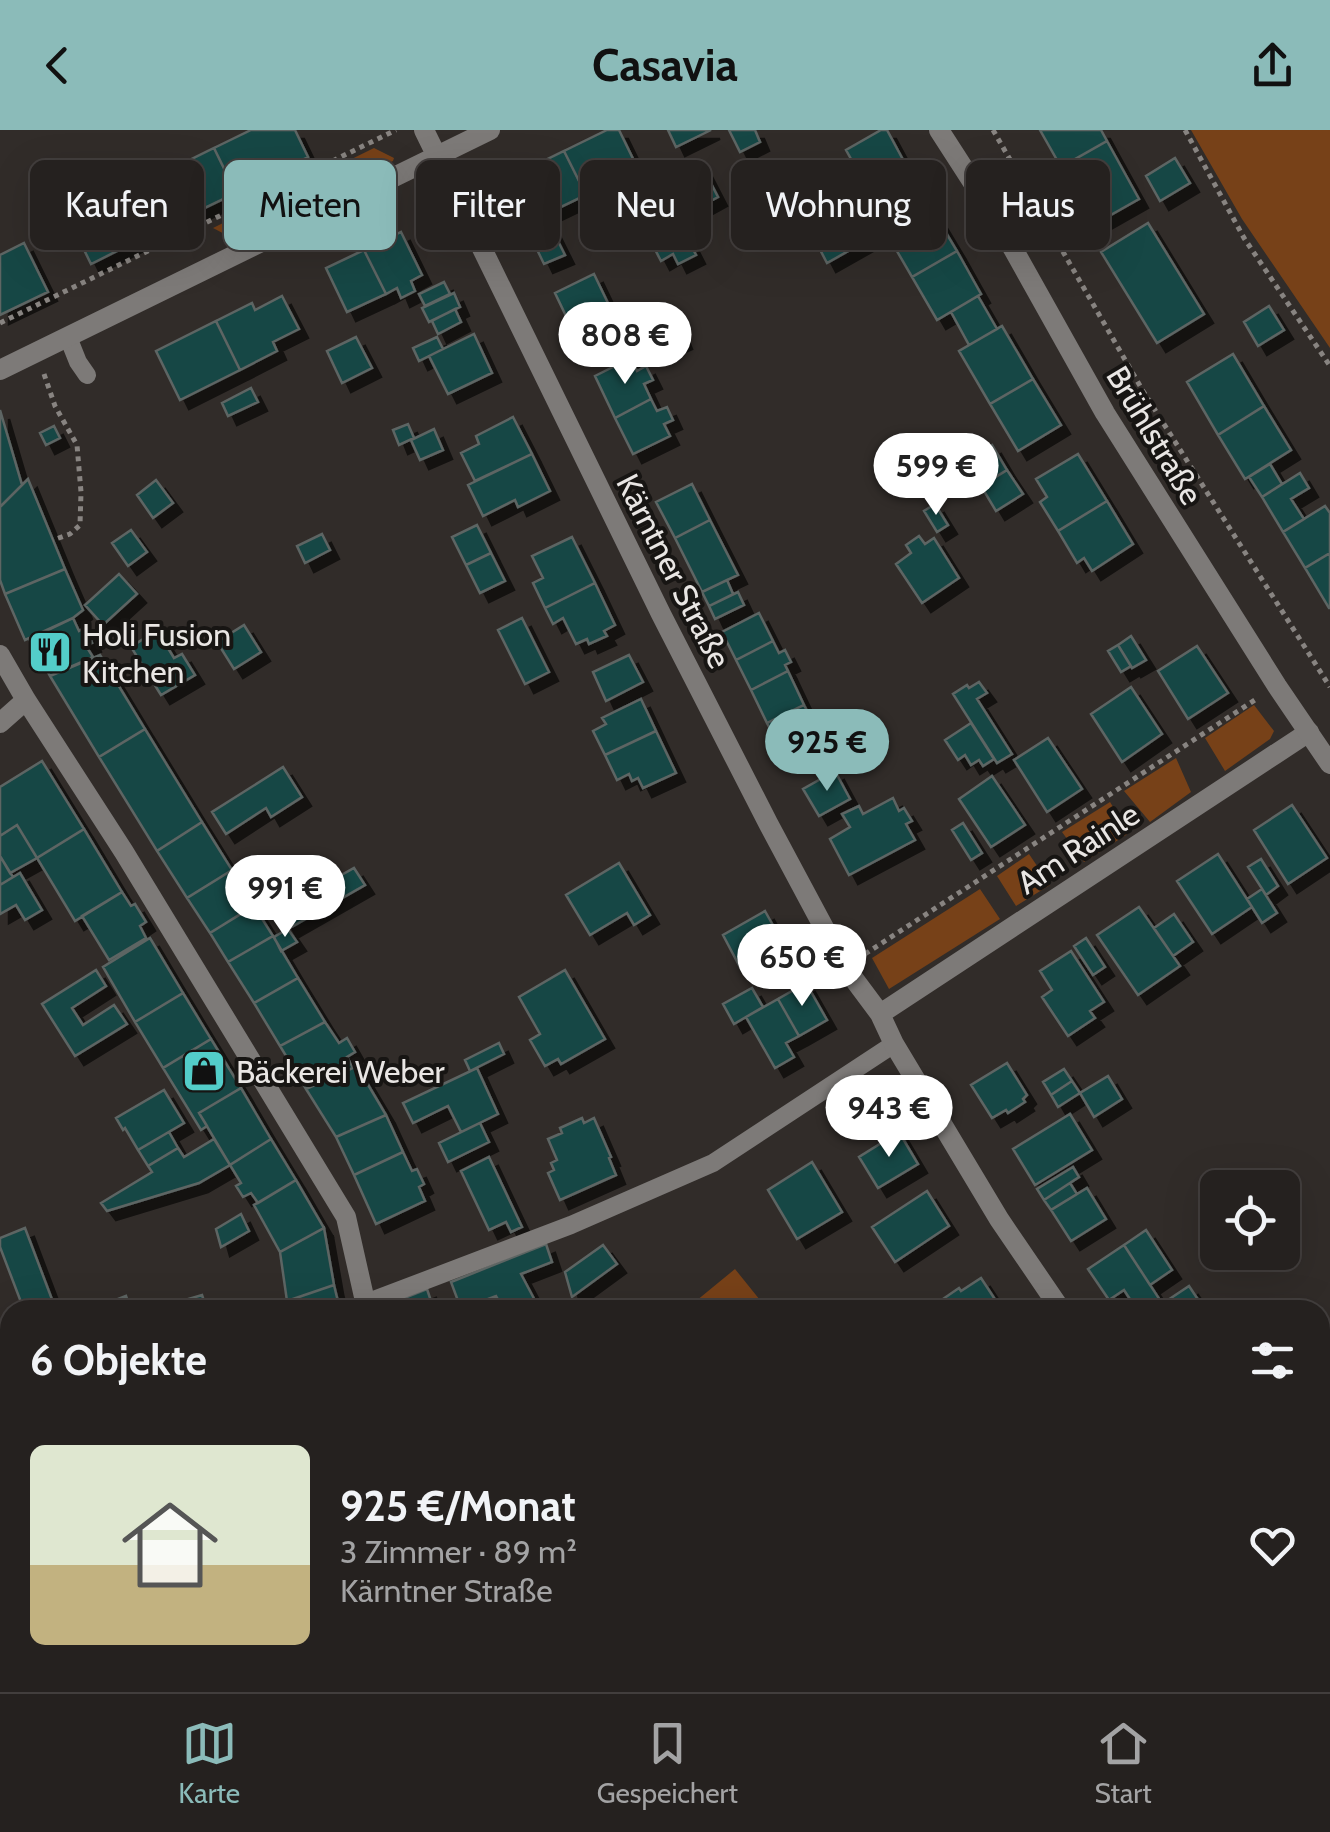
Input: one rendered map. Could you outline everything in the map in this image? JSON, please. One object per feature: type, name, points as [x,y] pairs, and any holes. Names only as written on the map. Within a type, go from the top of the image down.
[{"type":"street","name":"Kärntner Straße","points":[[424,130],[660,614],[845,967],[880,1014],[999,1219],[1054,1300]]},
{"type":"street","points":[[0,370],[490,130]]},
{"type":"street","name":"Brühlstraße","points":[[939,130],[997,220],[1104,413],[1330,764]]},
{"type":"street","points":[[0,655],[346,1217],[365,1300]]},
{"type":"street","points":[[0,722],[26,700]]},
{"type":"street","name":"Am Rainle","points":[[880,1014],[1308,732]]},
{"type":"lane","points":[[68,337],[86,375]]},
{"type":"lane","points":[[381,1300],[572,1225],[713,1163],[894,1044]]},
{"type":"path","points":[[0,323],[396,130]]},
{"type":"path","points":[[993,130],[1144,391],[1330,686]]},
{"type":"path","points":[[1184,130],[1244,238],[1330,366]]},
{"type":"path","points":[[37,352],[55,406],[77,446],[80,525],[70,534],[53,540]]},
{"type":"path","points":[[845,967],[1278,686]]},
{"type":"shaded area","points":[[1191,130],[1330,130],[1330,348],[1242,219]]},
{"type":"shaded area","points":[[374,148],[394,158],[393,160],[350,160]]},
{"type":"shaded area","points":[[1254,705],[1274,731],[1270,739],[1225,771],[1205,738]]},
{"type":"shaded area","points":[[1176,758],[1191,792],[1150,822],[1124,791]]},
{"type":"shaded area","points":[[1110,802],[1129,833],[1084,862],[1062,832]]},
{"type":"shaded area","points":[[1029,854],[1050,885],[1016,906],[997,876]]},
{"type":"shaded area","points":[[980,889],[1000,919],[889,989],[872,958]]},
{"type":"shaded area","points":[[735,1269],[760,1300],[697,1300]]},
{"type":"building","points":[[251,130],[295,130],[308,157],[224,160],[224,168],[214,148]]},
{"type":"building","points":[[607,130],[619,130],[634,160],[580,160],[580,183],[564,151]]},
{"type":"building","points":[[668,130],[711,130],[676,147]]},
{"type":"building","points":[[729,130],[755,130],[760,142],[740,152]]},
{"type":"building","points":[[887,130],[903,160],[852,160],[846,150]]},
{"type":"building","points":[[1040,130],[1101,130],[1107,141],[1073,160],[1057,160]]},
{"type":"building","points":[[1107,141],[1139,199],[1110,215],[1110,160],[1073,160]]},
{"type":"building","points":[[214,148],[224,168],[224,199],[204,208],[204,160],[190,160]]},
{"type":"building","points":[[564,151],[580,183],[580,198],[560,207],[560,160],[546,160]]},
{"type":"building","points":[[1175,158],[1190,183],[1160,201],[1146,176]]},
{"type":"building","points":[[1148,223],[1204,314],[1157,343],[1101,252],[1110,250]]},
{"type":"building","points":[[401,232],[422,275],[411,281],[415,291],[401,298],[397,288],[386,294],[364,250],[396,250],[396,234]]},
{"type":"building","points":[[946,233],[957,251],[912,277],[896,250],[946,250]]},
{"type":"building","points":[[24,243],[48,292],[0,315],[0,255]]},
{"type":"building","points":[[560,245],[565,255],[544,264],[537,250],[560,250]]},
{"type":"building","points":[[84,250],[119,250],[91,264]]},
{"type":"building","points":[[364,250],[386,294],[347,312],[326,268]]},
{"type":"building","points":[[655,250],[693,250],[696,255],[678,264],[673,254],[661,261]]},
{"type":"building","points":[[820,250],[850,250],[827,263]]},
{"type":"building","points":[[957,251],[981,294],[937,320],[912,277]]},
{"type":"building","points":[[594,274],[617,322],[578,341],[555,293]]},
{"type":"building","points":[[444,282],[450,294],[425,306],[419,294]]},
{"type":"building","points":[[454,293],[460,307],[429,322],[422,308]]},
{"type":"building","points":[[282,296],[299,329],[273,342],[277,351],[240,370],[216,321],[252,303],[255,310]]},
{"type":"building","points":[[978,296],[997,329],[969,345],[951,312]]},
{"type":"building","points":[[1269,306],[1284,330],[1258,346],[1244,322]]},
{"type":"building","points":[[455,309],[461,322],[438,334],[432,321]]},
{"type":"building","points":[[671,312],[683,340],[663,349],[650,322]]},
{"type":"building","points":[[216,321],[240,370],[180,400],[156,351]]},
{"type":"building","points":[[1002,326],[1033,379],[990,404],[959,351]]},
{"type":"building","points":[[474,334],[492,373],[448,394],[429,356]]},
{"type":"building","points":[[356,337],[372,368],[342,383],[327,351]]},
{"type":"building","points":[[437,337],[443,349],[419,361],[413,348]]},
{"type":"building","points":[[1233,354],[1264,406],[1218,435],[1187,382]]},
{"type":"building","points":[[631,358],[637,371],[646,366],[653,380],[644,384],[651,399],[615,418],[595,376]]},
{"type":"building","points":[[1033,379],[1061,425],[1018,451],[990,404]]},
{"type":"building","points":[[251,388],[258,402],[228,416],[222,403]]},
{"type":"building","points":[[651,399],[657,411],[667,407],[673,420],[664,424],[670,436],[633,454],[615,418]]},
{"type":"building","points":[[1264,406],[1291,450],[1245,479],[1218,435]]},
{"type":"building","points":[[0,410],[22,485],[0,507]]},
{"type":"building","points":[[513,417],[532,454],[475,481],[461,453],[479,444],[476,436]]},
{"type":"building","points":[[408,424],[414,438],[399,445],[393,430]]},
{"type":"building","points":[[54,426],[60,438],[46,445],[40,433]]},
{"type":"building","points":[[434,429],[443,450],[420,460],[411,440]]},
{"type":"building","points":[[992,445],[1007,470],[981,486],[966,462]]},
{"type":"building","points":[[532,454],[550,491],[518,507],[515,500],[483,516],[468,485]]},
{"type":"building","points":[[1078,454],[1107,501],[1058,531],[1040,502],[1047,497],[1036,479]]},
{"type":"building","points":[[1270,464],[1282,484],[1262,497],[1249,477]]},
{"type":"building","points":[[1007,470],[1023,494],[996,511],[981,486]]},
{"type":"building","points":[[1300,473],[1309,488],[1291,499],[1304,519],[1283,532],[1262,497]]},
{"type":"building","points":[[28,479],[65,569],[5,594],[0,580],[0,507]]},
{"type":"building","points":[[156,480],[173,503],[153,518],[137,495]]},
{"type":"building","points":[[692,484],[710,520],[675,538],[656,502]]},
{"type":"building","points":[[1107,501],[1133,544],[1092,571],[1084,558],[1077,563],[1058,531]]},
{"type":"building","points":[[935,504],[948,525],[937,532],[924,511]]},
{"type":"building","points":[[1325,506],[1330,513],[1330,553],[1305,568],[1283,532]]},
{"type":"building","points":[[710,520],[738,575],[702,592],[675,538]]},
{"type":"building","points":[[477,525],[491,553],[466,565],[452,537]]},
{"type":"building","points":[[131,530],[147,552],[128,566],[112,543]]},
{"type":"building","points":[[322,534],[330,550],[305,563],[297,546]]},
{"type":"building","points":[[919,536],[925,544],[934,538],[959,578],[922,603],[896,564],[911,553],[906,545]]},
{"type":"building","points":[[572,537],[595,583],[545,608],[533,583],[543,578],[532,556]]},
{"type":"building","points":[[491,553],[505,581],[480,593],[466,565]]},
{"type":"building","points":[[1330,553],[1330,608],[1329,608],[1305,568]]},
{"type":"building","points":[[65,569],[83,610],[25,640],[5,594]]},
{"type":"building","points":[[119,574],[137,594],[103,625],[85,605]]},
{"type":"building","points":[[727,580],[733,594],[709,606],[702,592]]},
{"type":"building","points":[[595,583],[615,625],[604,631],[607,636],[589,644],[587,639],[576,644],[563,618],[553,624],[545,608]]},
{"type":"building","points":[[738,592],[744,605],[715,619],[709,606]]},
{"type":"building","points":[[759,613],[773,641],[736,660],[722,632]]},
{"type":"building","points":[[73,618],[79,631],[86,627],[92,643],[86,646],[93,657],[50,676],[29,639]]},
{"type":"building","points":[[522,618],[549,672],[525,684],[498,630]]},
{"type":"building","points":[[244,625],[261,652],[234,669],[217,642]]},
{"type":"building","points":[[157,630],[174,658],[182,654],[195,675],[161,695],[131,647]]},
{"type":"building","points":[[1131,636],[1146,660],[1132,668],[1118,645]]},
{"type":"building","points":[[773,641],[779,653],[785,650],[791,662],[785,665],[788,671],[751,690],[736,660]]},
{"type":"building","points":[[1118,645],[1131,666],[1121,672],[1108,651]]},
{"type":"building","points":[[1197,646],[1228,693],[1188,719],[1158,671]]},
{"type":"building","points":[[100,655],[145,729],[99,757],[50,676]]},
{"type":"building","points":[[629,655],[643,682],[606,701],[593,672]]},
{"type":"building","points":[[788,671],[804,705],[767,723],[751,690]]},
{"type":"building","points":[[979,682],[987,693],[977,699],[1012,754],[997,763],[953,694]]},
{"type":"building","points":[[1131,687],[1162,734],[1122,762],[1091,714]]},
{"type":"building","points":[[641,699],[656,731],[605,755],[593,731],[606,724],[602,718]]},
{"type":"building","points":[[804,705],[819,733],[782,752],[767,723]]},
{"type":"building","points":[[971,723],[994,759],[983,766],[979,760],[971,765],[965,755],[958,760],[945,740]]},
{"type":"building","points":[[145,729],[202,822],[157,851],[99,757]]},
{"type":"building","points":[[656,731],[676,773],[643,788],[638,778],[632,781],[629,774],[617,780],[605,755]]},
{"type":"building","points":[[1048,738],[1082,789],[1047,812],[1014,760]]},
{"type":"building","points":[[42,761],[84,829],[37,858],[17,825],[0,836],[0,787]]},
{"type":"building","points":[[283,767],[302,797],[271,817],[266,808],[226,834],[212,812]]},
{"type":"building","points":[[835,771],[850,799],[819,816],[803,789]]},
{"type":"building","points":[[992,776],[1025,825],[991,847],[959,799]]},
{"type":"building","points":[[893,798],[899,811],[904,808],[912,821],[906,824],[915,840],[849,875],[830,839],[850,827],[842,814],[859,806],[863,814]]},
{"type":"building","points":[[1292,805],[1327,858],[1288,884],[1254,830]]},
{"type":"building","points":[[202,822],[232,870],[187,898],[157,851]]},
{"type":"building","points":[[963,823],[982,853],[971,860],[952,830]]},
{"type":"building","points":[[17,825],[37,858],[10,873],[0,856],[0,836]]},
{"type":"building","points":[[84,829],[122,892],[75,921],[37,858]]},
{"type":"building","points":[[1218,854],[1252,907],[1212,934],[1177,881]]},
{"type":"building","points":[[0,856],[13,877],[0,885]]},
{"type":"building","points":[[1261,859],[1278,886],[1266,895],[1248,867]]},
{"type":"building","points":[[619,863],[650,915],[634,925],[627,913],[590,935],[566,895]]},
{"type":"building","points":[[237,867],[258,903],[210,933],[187,898]]},
{"type":"building","points":[[354,868],[365,885],[288,929],[279,911],[300,899],[296,893],[317,881],[320,887]]},
{"type":"building","points":[[20,873],[42,910],[25,920],[16,905],[0,914],[0,885]]},
{"type":"building","points":[[1262,889],[1277,913],[1262,923],[1247,899]]},
{"type":"building","points":[[122,892],[146,922],[140,926],[146,938],[109,960],[82,916]]},
{"type":"building","points":[[254,906],[273,936],[228,962],[210,933]]},
{"type":"building","points":[[1139,907],[1180,966],[1138,995],[1097,935]]},
{"type":"building","points":[[765,911],[785,947],[742,971],[723,935]]},
{"type":"building","points":[[1174,914],[1193,942],[1173,956],[1154,928]]},
{"type":"building","points":[[288,929],[297,942],[281,951],[274,937]]},
{"type":"building","points":[[273,936],[298,978],[254,1003],[228,962]]},
{"type":"building","points":[[150,938],[183,993],[135,1022],[103,967]]},
{"type":"building","points":[[1086,938],[1105,967],[1093,975],[1074,946]]},
{"type":"building","points":[[1071,951],[1104,1002],[1090,1011],[1095,1018],[1068,1036],[1042,997],[1052,990],[1040,971]]},
{"type":"building","points":[[96,970],[106,986],[72,1008],[83,1025],[114,1005],[127,1024],[75,1056],[42,1004]]},
{"type":"building","points":[[565,970],[605,1039],[561,1064],[558,1059],[545,1066],[530,1040],[540,1034],[519,997]]},
{"type":"building","points":[[298,978],[325,1022],[280,1046],[254,1003]]},
{"type":"building","points":[[806,983],[827,1020],[799,1036],[778,999]]},
{"type":"building","points":[[752,988],[763,1007],[734,1024],[723,1004]]},
{"type":"building","points":[[183,993],[211,1039],[163,1068],[135,1022]]},
{"type":"building","points":[[778,999],[799,1036],[786,1043],[794,1057],[775,1068],[746,1017]]},
{"type":"building","points":[[325,1022],[339,1043],[347,1038],[355,1052],[347,1057],[353,1068],[306,1089],[280,1046]]},
{"type":"building","points":[[211,1039],[241,1088],[199,1113],[207,1126],[201,1130],[163,1068]]},
{"type":"building","points":[[499,1043],[504,1054],[470,1071],[465,1060]]},
{"type":"building","points":[[1007,1063],[1027,1095],[1025,1102],[992,1118],[971,1085]]},
{"type":"building","points":[[357,1066],[386,1115],[336,1137],[306,1089]]},
{"type":"building","points":[[477,1068],[498,1114],[461,1132],[448,1106],[413,1123],[403,1103]]},
{"type":"building","points":[[1064,1069],[1072,1081],[1051,1095],[1043,1082]]},
{"type":"building","points":[[1108,1076],[1122,1099],[1094,1117],[1080,1093]]},
{"type":"building","points":[[1072,1081],[1080,1093],[1058,1107],[1051,1095]]},
{"type":"building","points":[[241,1088],[271,1139],[230,1165],[199,1113]]},
{"type":"building","points":[[164,1090],[184,1123],[138,1150],[116,1118]]},
{"type":"building","points":[[1070,1114],[1092,1150],[1035,1185],[1013,1149]]},
{"type":"building","points":[[386,1115],[403,1152],[354,1175],[336,1137]]},
{"type":"building","points":[[582,1118],[584,1123],[594,1118],[616,1175],[560,1200],[548,1173],[554,1170],[551,1163],[557,1160],[548,1139],[562,1133],[560,1128]]},
{"type":"building","points":[[480,1123],[489,1142],[448,1162],[439,1143]]},
{"type":"building","points":[[169,1132],[178,1148],[148,1166],[138,1150]]},
{"type":"building","points":[[899,1132],[918,1164],[878,1188],[859,1157]]},
{"type":"building","points":[[214,1139],[230,1165],[199,1183],[107,1211],[101,1203],[152,1172],[148,1166],[178,1148],[184,1157]]},
{"type":"building","points":[[271,1139],[296,1180],[258,1203],[251,1193],[243,1197],[236,1186],[241,1183],[230,1165]]},
{"type":"building","points":[[403,1152],[424,1184],[419,1187],[425,1201],[376,1224],[354,1175]]},
{"type":"building","points":[[489,1157],[522,1227],[511,1232],[506,1222],[489,1230],[461,1171]]},
{"type":"building","points":[[812,1162],[842,1212],[797,1239],[768,1190]]},
{"type":"building","points":[[1073,1167],[1079,1177],[1044,1200],[1037,1189]]},
{"type":"building","points":[[296,1180],[324,1228],[280,1252],[254,1205]]},
{"type":"building","points":[[1070,1183],[1077,1194],[1051,1210],[1044,1200]]},
{"type":"building","points":[[1087,1188],[1106,1219],[1071,1241],[1051,1210]]},
{"type":"building","points":[[927,1191],[949,1226],[895,1262],[872,1227]]},
{"type":"building","points":[[241,1214],[249,1231],[221,1247],[216,1229]]},
{"type":"building","points":[[25,1228],[52,1300],[20,1300],[0,1238]]},
{"type":"building","points":[[324,1228],[334,1285],[287,1300],[280,1252]]},
{"type":"building","points":[[1146,1230],[1172,1270],[1150,1285],[1124,1245]]},
{"type":"building","points":[[546,1244],[552,1262],[521,1274],[535,1300],[498,1300],[496,1296],[458,1300],[451,1282]]},
{"type":"building","points":[[603,1245],[617,1264],[572,1297],[565,1272]]},
{"type":"building","points":[[1124,1245],[1160,1300],[1130,1300],[1124,1290],[1109,1300],[1088,1269]]},
{"type":"building","points":[[981,1278],[995,1300],[941,1300],[959,1288],[961,1291]]},
{"type":"building","points":[[334,1285],[338,1300],[290,1300]]},
{"type":"building","points":[[1189,1286],[1198,1300],[1168,1300]]},
{"type":"building","points":[[427,1289],[431,1300],[399,1300]]},
{"type":"place","name":"Holi Fusion Kitchen","points":[[50,652]]},
{"type":"place","name":"Bäckerei Weber","points":[[204,1071]]}]
